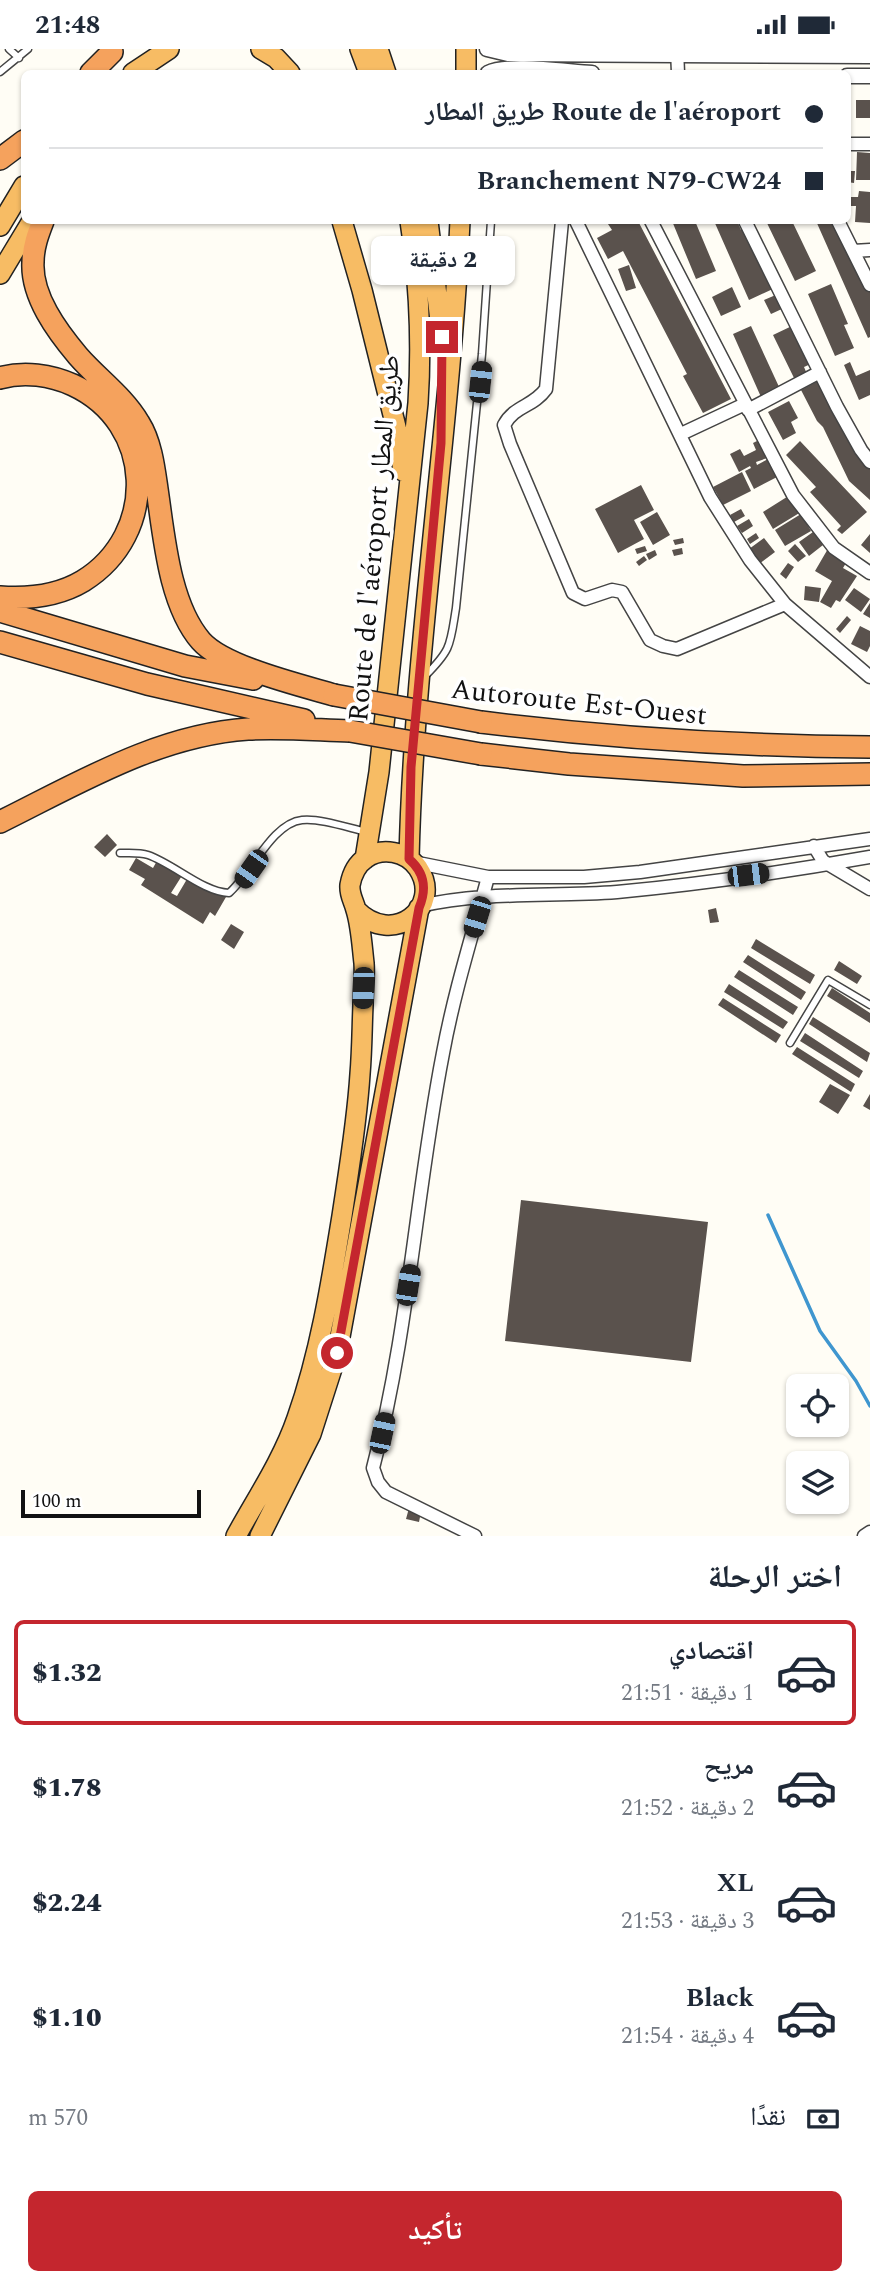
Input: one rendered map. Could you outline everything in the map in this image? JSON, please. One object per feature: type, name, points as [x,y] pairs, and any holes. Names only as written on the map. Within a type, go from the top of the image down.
[{"type":"highway","points":[[134,70],[147,49]]},
{"type":"highway","points":[[137,70],[169,49]]},
{"type":"highway","points":[[261,49],[276,58],[287,70]]},
{"type":"highway","points":[[360,49],[368,70]]},
{"type":"highway","points":[[378,49],[385,70]]},
{"type":"highway","points":[[466,49],[466,70]]},
{"type":"highway","points":[[94,70],[113,51]]},
{"type":"highway","points":[[99,70],[113,51]]},
{"type":"highway","points":[[0,159],[21,143]]},
{"type":"highway","points":[[0,226],[21,190]]},
{"type":"highway","points":[[0,274],[30,224]]},
{"type":"highway","points":[[42,224],[35,242],[32,264],[40,298],[79,356],[116,391],[140,424],[153,460],[176,594],[187,619],[202,642],[224,657],[269,675],[334,695]]},
{"type":"highway","points":[[343,224],[362,290],[402,457],[405,533]]},
{"type":"highway","name":"Route de l'aéroport طريق المطار","points":[[365,859],[379,772],[420,374],[418,293],[411,224]]},
{"type":"highway","points":[[428,224],[441,317],[441,443]]},
{"type":"highway","points":[[411,861],[411,767],[455,304],[460,224]]},
{"type":"highway","points":[[0,378],[10,375],[35,375],[60,379],[99,402],[116,419],[129,439],[138,486],[136,507],[129,531],[117,551],[100,570],[81,582],[54,593],[23,599],[0,597]]},
{"type":"highway","name":"Autoroute Est-Ouest","points":[[0,611],[184,666],[481,722],[550,731],[726,745],[870,747]]},
{"type":"highway","points":[[0,642],[147,684],[350,731],[481,754],[569,764],[730,775],[870,774]]},
{"type":"highway","points":[[0,822],[108,768],[153,749],[189,738],[247,729],[350,731]]},
{"type":"highway","points":[[236,1536],[296,1421],[319,1339],[333,1274],[356,1127],[360,1073],[364,966],[350,888],[357,867],[365,859],[387,852],[398,853],[419,870],[424,887],[337,1353],[312,1434],[260,1536]]},
{"type":"highway","points":[[356,910],[365,919],[388,926],[411,918],[420,907]]},
{"type":"street","points":[[488,49],[508,54],[870,56]]},
{"type":"street","points":[[851,76],[870,75]]},
{"type":"street","points":[[851,144],[870,144]]},
{"type":"street","points":[[562,224],[546,389],[540,398],[510,414],[504,425],[573,593],[585,600],[612,590],[622,592],[650,640],[677,649],[785,604]]},
{"type":"street","points":[[577,224],[710,497],[750,560],[785,604],[870,677]]},
{"type":"street","points":[[653,224],[793,495],[834,548],[870,573]]},
{"type":"street","points":[[746,224],[820,372],[870,462]]},
{"type":"street","points":[[840,224],[870,285]]},
{"type":"street","points":[[853,251],[870,250]]},
{"type":"street","points":[[681,434],[820,372]]},
{"type":"street","points":[[411,861],[488,877],[613,875],[870,839]]},
{"type":"street","points":[[847,842],[868,860]]},
{"type":"street","points":[[814,846],[829,865],[870,889]]},
{"type":"street","points":[[420,907],[446,900],[483,896],[616,892],[868,860]]},
{"type":"street","points":[[475,1536],[386,1492],[378,1482],[373,1468],[397,1361],[442,1055],[458,982],[488,877]]},
{"type":"street","points":[[864,1536],[870,1532]]},
{"type":"lane","points":[[9,49],[19,58]]},
{"type":"lane","points":[[0,72],[28,49]]},
{"type":"lane","points":[[421,680],[445,656],[450,645],[454,620],[482,354],[491,224]]},
{"type":"lane","points":[[120,853],[148,855],[215,891],[229,893],[241,883],[278,832],[288,824],[308,820],[369,832]]},
{"type":"lane","points":[[790,1043],[828,980],[870,1005]]},
{"type":"building","points":[[856,100],[870,100],[870,118],[856,118]]},
{"type":"building","points":[[857,152],[870,153],[870,180],[856,180]]},
{"type":"building","points":[[851,171],[855,171],[854,183],[851,183]]},
{"type":"building","points":[[859,191],[870,192],[870,223],[855,222],[856,206],[851,206],[851,197],[858,197]]},
{"type":"building","points":[[608,224],[640,224],[731,399],[703,413],[683,376],[687,374],[623,251],[608,259],[597,238],[612,230]]},
{"type":"building","points":[[673,224],[696,224],[716,271],[696,279]]},
{"type":"building","points":[[715,224],[738,224],[741,230],[745,228],[775,288],[749,300]]},
{"type":"building","points":[[767,224],[793,224],[816,271],[795,281]]},
{"type":"building","points":[[817,224],[840,224],[870,290],[868,338]]},
{"type":"building","points":[[629,265],[636,288],[626,291],[618,269]]},
{"type":"building","points":[[831,284],[848,324],[844,325],[854,348],[835,356],[808,294]]},
{"type":"building","points":[[732,287],[741,307],[721,316],[712,297]]},
{"type":"building","points":[[778,294],[784,308],[771,314],[764,300]]},
{"type":"building","points":[[794,325],[813,363],[804,367],[807,374],[795,380],[773,335]]},
{"type":"building","points":[[751,326],[780,389],[761,397],[733,334]]},
{"type":"building","points":[[850,362],[856,376],[870,370],[870,395],[859,400],[844,365]]},
{"type":"building","points":[[824,378],[864,464],[870,469],[870,500],[849,481],[823,427],[801,390]]},
{"type":"building","points":[[789,401],[798,418],[791,422],[796,433],[783,440],[768,412]]},
{"type":"building","points":[[761,439],[770,457],[756,462],[757,465],[770,458],[779,476],[754,489],[745,471],[751,468],[750,466],[739,472],[730,454],[740,449],[744,456],[756,450],[753,443]]},
{"type":"building","points":[[800,441],[867,512],[842,534],[837,530],[841,526],[810,492],[816,487],[786,455]]},
{"type":"building","points":[[742,472],[751,491],[723,505],[713,487]]},
{"type":"building","points":[[641,485],[654,510],[634,520],[644,539],[618,553],[595,509]]},
{"type":"building","points":[[790,495],[801,512],[773,529],[763,512]]},
{"type":"building","points":[[741,509],[745,516],[734,522],[730,515]]},
{"type":"building","points":[[657,512],[670,535],[653,545],[640,522]]},
{"type":"building","points":[[801,514],[811,531],[785,546],[775,530]]},
{"type":"building","points":[[749,519],[753,526],[742,533],[737,526]]},
{"type":"building","points":[[813,532],[823,545],[809,556],[799,542]]},
{"type":"building","points":[[756,533],[759,538],[750,544],[747,539]]},
{"type":"building","points":[[870,534],[870,553],[861,545]]},
{"type":"building","points":[[683,538],[684,543],[675,545],[673,540]]},
{"type":"building","points":[[764,538],[775,552],[759,564],[749,549]]},
{"type":"building","points":[[795,544],[806,556],[798,562],[788,551]]},
{"type":"building","points":[[645,546],[647,551],[637,554],[635,549]]},
{"type":"building","points":[[829,547],[849,558],[843,568],[857,576],[840,602],[836,600],[831,608],[820,602],[832,581],[815,571]]},
{"type":"building","points":[[682,548],[683,554],[674,556],[672,550]]},
{"type":"building","points":[[655,550],[657,555],[649,560],[646,554]]},
{"type":"building","points":[[644,556],[647,560],[639,566],[636,562]]},
{"type":"building","points":[[788,563],[794,567],[786,579],[780,574]]},
{"type":"building","points":[[805,586],[821,588],[819,602],[804,600]]},
{"type":"building","points":[[854,588],[870,599],[861,612],[845,600]]},
{"type":"building","points":[[870,603],[870,618],[863,614]]},
{"type":"building","points":[[847,616],[851,620],[840,633],[836,629]]},
{"type":"building","points":[[860,626],[870,631],[870,646],[867,652],[851,644]]},
{"type":"building","points":[[107,834],[117,845],[105,857],[94,847]]},
{"type":"building","points":[[136,858],[153,868],[158,859],[183,874],[171,893],[177,896],[190,874],[226,897],[215,916],[210,912],[203,924],[141,885],[145,879],[129,870]]},
{"type":"building","points":[[716,908],[719,922],[710,923],[708,910]]},
{"type":"building","points":[[231,924],[244,932],[234,949],[221,940]]},
{"type":"building","points":[[756,939],[815,975],[810,984],[751,948]]},
{"type":"building","points":[[748,955],[806,992],[801,1000],[743,962]]},
{"type":"building","points":[[839,961],[862,976],[857,984],[834,970]]},
{"type":"building","points":[[739,970],[798,1007],[793,1015],[734,977]]},
{"type":"building","points":[[729,984],[788,1022],[783,1029],[724,992]]},
{"type":"building","points":[[832,988],[870,1013],[870,1023],[827,996]]},
{"type":"building","points":[[723,998],[781,1035],[776,1043],[718,1005]]},
{"type":"building","points":[[813,1017],[870,1053],[867,1062],[809,1024]]},
{"type":"building","points":[[805,1033],[863,1071],[859,1078],[800,1041]]},
{"type":"building","points":[[797,1047],[855,1084],[851,1092],[792,1054]]},
{"type":"building","points":[[830,1084],[850,1095],[838,1114],[819,1102]]},
{"type":"building","points":[[870,1094],[870,1110],[863,1106]]},
{"type":"building","points":[[521,1200],[708,1222],[691,1362],[505,1341]]},
{"type":"building","points":[[409,1508],[421,1512],[419,1522],[406,1519]]},
{"type":"waterway","points":[[768,1215],[820,1331],[856,1381],[870,1406]]},
{"type":"route","points":[[337,1353],[384,1090],[419,908],[424,897],[423,878],[409,859],[411,767],[441,443],[442,337]]}]
